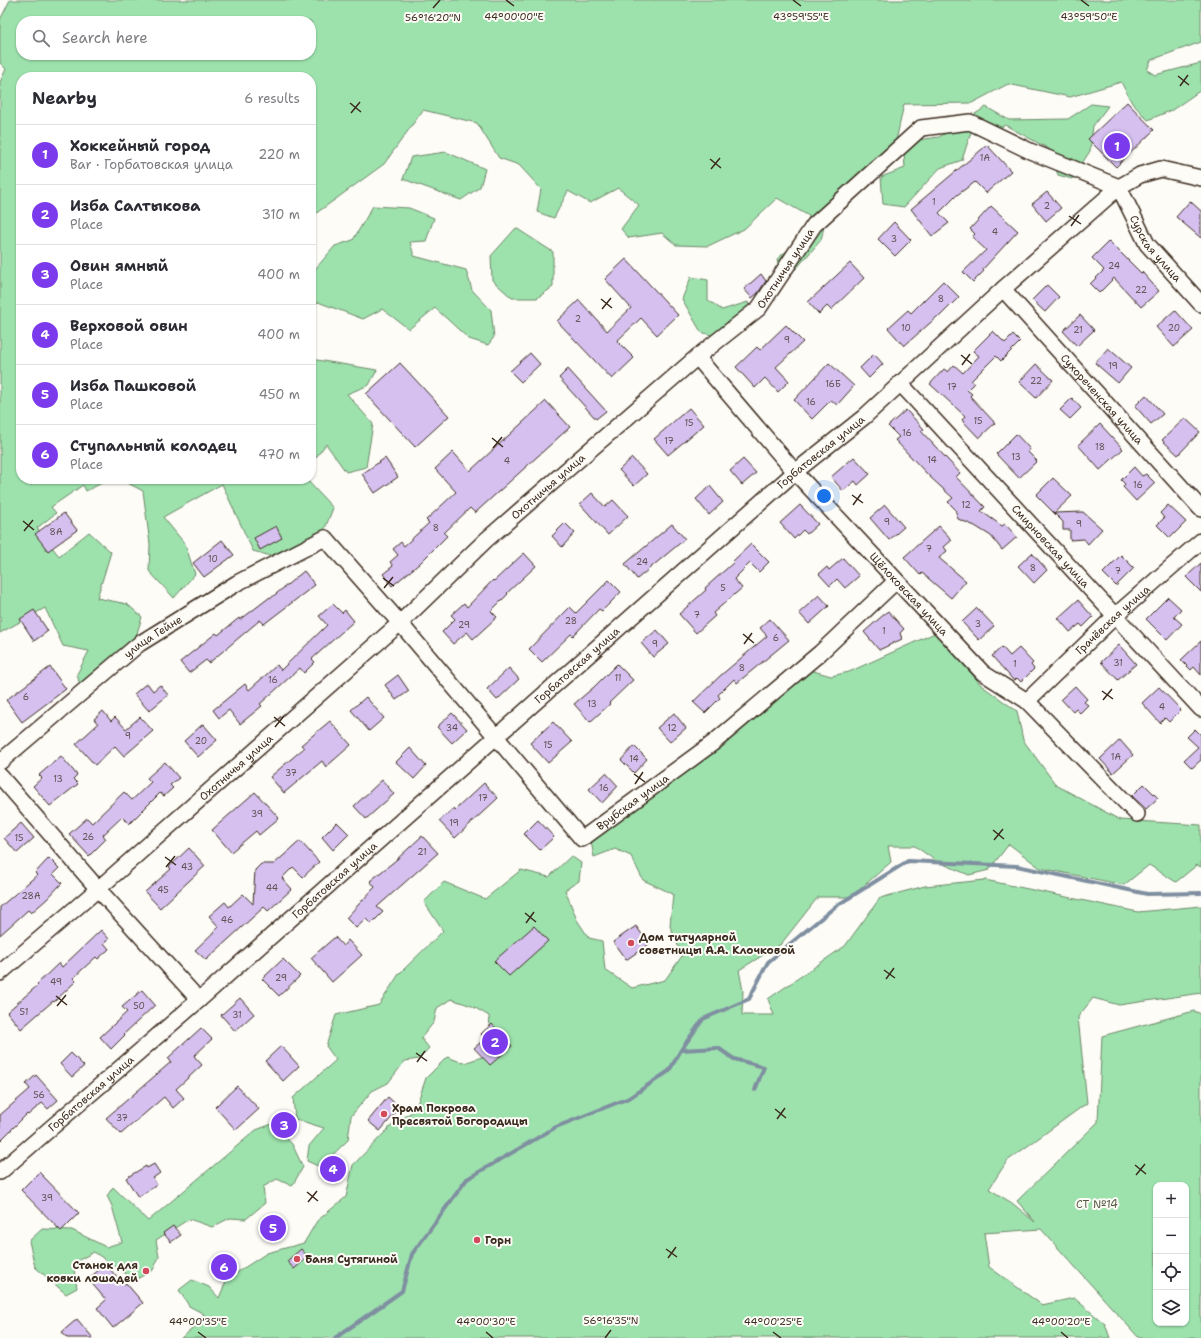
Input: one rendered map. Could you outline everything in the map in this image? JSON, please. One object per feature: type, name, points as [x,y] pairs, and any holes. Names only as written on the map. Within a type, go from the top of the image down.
[{"type":"street","name":"Охотничья улица","points":[[0,973],[98,889],[400,623],[486,540],[697,357],[759,308],[814,225],[921,128],[970,122],[1030,151],[1119,186]]},
{"type":"street","name":"Горбатовская улица","points":[[0,1172],[199,1000],[795,472],[864,417],[1002,289],[1119,186],[1140,175],[1161,169],[1201,178]]},
{"type":"street","name":"Сурская улица","points":[[1119,186],[1147,244],[1201,304]]},
{"type":"street","name":"Сухореченская улица","points":[[1002,289],[1201,509]]},
{"type":"street","name":"Щёлоковская улица","points":[[697,357],[795,472],[983,673],[1026,701],[1137,814]]},
{"type":"street","name":"Смирновская улица","points":[[900,383],[1201,709]]},
{"type":"street","name":"Врубская улица","points":[[325,538],[400,623],[582,839],[713,743],[820,653],[896,581]]},
{"type":"street","name":"улица Гейне","points":[[0,762],[139,644],[237,583],[325,538]]},
{"type":"street","name":"Грачёвская улица","points":[[1026,701],[1115,616],[1201,541]]},
{"type":"street","points":[[0,776],[98,889],[199,1000]]},
{"type":"green space","points":[[10,0],[1201,0],[1201,42],[1151,60],[1147,70],[1155,75],[1201,63],[1201,90],[1172,110],[1148,120],[1132,103],[1121,82],[1070,97],[1008,84],[972,103],[904,104],[896,141],[829,204],[821,240],[796,269],[780,272],[777,259],[807,234],[809,216],[777,198],[744,229],[708,246],[676,245],[662,233],[629,238],[621,229],[639,205],[618,188],[590,203],[568,191],[554,218],[537,212],[541,189],[519,165],[499,158],[477,123],[423,110],[384,164],[316,213],[316,72],[16,72],[16,484],[100,484],[86,491],[83,485],[51,507],[56,513],[37,528],[59,556],[89,532],[111,552],[97,598],[127,604],[142,617],[131,653],[80,686],[77,674],[89,651],[63,646],[45,608],[0,633],[0,82],[6,69],[0,63],[0,20]]},
{"type":"green space","points":[[1091,104],[1108,106],[1093,126],[1090,151],[1072,179],[1058,175],[1049,149],[1005,125],[984,138],[971,132],[962,160],[940,168],[904,207],[883,204],[881,177],[905,168],[904,154],[918,140],[939,137],[986,107],[1009,120],[1068,119]]},
{"type":"green space","points":[[446,152],[485,169],[480,187],[461,200],[403,179],[411,157]]},
{"type":"green space","points":[[373,206],[409,208],[434,218],[426,241],[410,242],[414,256],[466,270],[472,290],[491,310],[494,337],[488,345],[469,339],[435,308],[409,329],[382,309],[363,319],[318,302],[316,303],[316,268],[335,246],[353,240]]},
{"type":"green space","points":[[516,228],[553,252],[553,287],[537,298],[512,298],[492,280],[491,256]]},
{"type":"green space","points":[[691,277],[708,280],[708,300],[722,310],[748,302],[752,323],[728,340],[701,332],[682,299]]},
{"type":"green space","points":[[316,360],[377,370],[369,385],[347,394],[373,424],[366,467],[346,472],[326,444],[316,457]]},
{"type":"green space","points":[[130,484],[222,484],[163,517],[185,544],[195,574],[174,598],[149,571],[150,544],[143,491]]},
{"type":"green space","points":[[222,484],[311,484],[333,508],[324,531],[271,556],[253,551]]},
{"type":"green space","name":"СТ №14","points":[[937,632],[982,686],[1017,711],[1023,740],[1056,785],[1120,820],[1201,825],[1201,867],[1197,865],[1176,882],[1149,865],[1124,885],[1040,868],[1009,844],[989,870],[969,875],[936,861],[915,846],[888,846],[891,862],[851,897],[818,897],[781,944],[739,970],[743,991],[742,1015],[774,1015],[768,999],[845,946],[880,898],[925,886],[985,880],[1138,912],[1201,906],[1201,993],[1119,1005],[1093,998],[1078,1017],[1087,1103],[1007,1161],[989,1189],[1012,1203],[1035,1222],[1017,1201],[1098,1122],[1102,1036],[1194,1011],[1201,1014],[1201,1338],[1139,1338],[1041,1229],[984,1233],[989,1267],[1042,1305],[1074,1298],[1105,1324],[1110,1338],[181,1338],[196,1326],[204,1314],[189,1306],[179,1290],[192,1280],[209,1287],[219,1298],[227,1279],[267,1253],[304,1243],[317,1221],[346,1197],[353,1165],[393,1124],[415,1110],[426,1078],[447,1057],[464,1063],[482,1057],[491,1039],[489,1016],[472,1006],[451,999],[437,1008],[434,1022],[421,1038],[429,1048],[419,1059],[405,1061],[388,1083],[372,1091],[351,1116],[348,1140],[320,1167],[307,1161],[309,1146],[324,1128],[295,1119],[293,1098],[336,1060],[326,1046],[336,1015],[379,1005],[399,974],[443,931],[424,902],[444,882],[485,899],[521,870],[549,877],[571,856],[581,863],[579,881],[565,890],[577,920],[589,938],[602,941],[605,970],[632,988],[665,980],[682,956],[670,926],[673,894],[643,880],[631,856],[615,849],[594,857],[591,841],[722,747],[810,670],[831,676],[849,672]]},
{"type":"green space","points":[[272,1124],[292,1144],[303,1167],[292,1186],[277,1179],[263,1187],[265,1203],[246,1219],[230,1218],[212,1227],[189,1219],[156,1240],[159,1257],[153,1270],[135,1280],[94,1252],[73,1263],[77,1288],[66,1294],[35,1267],[29,1241],[42,1229],[72,1230],[106,1247],[122,1242],[112,1206],[107,1196],[113,1187],[148,1221],[256,1130]]},
{"type":"building","points":[[1127,102],[1154,130],[1116,167],[1088,139]]},
{"type":"building","points":[[987,145],[1011,171],[986,193],[975,182],[957,195],[939,213],[949,223],[932,236],[911,209]]},
{"type":"building","points":[[1047,192],[1061,208],[1046,221],[1032,204]]},
{"type":"building","points":[[1190,201],[1201,211],[1201,238],[1176,217]]},
{"type":"building","points":[[991,206],[1018,231],[973,282],[963,272],[986,250],[972,237],[975,234],[970,229]]},
{"type":"building","points":[[894,222],[911,240],[895,256],[878,239]]},
{"type":"building","points":[[1109,241],[1141,273],[1142,272],[1159,291],[1141,307],[1114,278],[1099,293],[1090,284],[1104,270],[1092,258]]},
{"type":"building","points":[[626,259],[678,315],[657,335],[641,318],[617,341],[634,358],[612,379],[557,321],[579,300],[607,331],[631,308],[605,279]]},
{"type":"building","points":[[850,263],[864,278],[831,310],[827,306],[819,314],[808,302]]},
{"type":"building","points":[[761,274],[766,281],[758,293],[752,298],[744,289]]},
{"type":"building","points":[[943,281],[959,297],[939,317],[938,316],[904,346],[888,328],[908,310],[911,313]]},
{"type":"building","points":[[1047,285],[1059,297],[1045,312],[1032,300]]},
{"type":"building","points":[[1175,310],[1193,330],[1174,347],[1156,327]]},
{"type":"building","points":[[1080,315],[1094,330],[1077,346],[1063,331]]},
{"type":"building","points":[[786,325],[803,342],[776,367],[789,381],[778,392],[765,378],[755,388],[736,367],[757,347],[760,350]]},
{"type":"building","points":[[993,331],[1005,343],[1013,335],[1020,342],[1001,361],[996,356],[971,381],[974,383],[967,390],[972,394],[970,396],[995,423],[979,438],[962,420],[965,416],[930,384],[944,369],[948,372],[954,365],[963,373],[979,356],[973,351]]},
{"type":"building","points":[[1108,348],[1131,368],[1118,383],[1095,363]]},
{"type":"building","points":[[530,353],[540,364],[521,382],[510,371]]},
{"type":"building","points":[[874,354],[883,364],[869,378],[860,368]]},
{"type":"building","points":[[400,363],[449,416],[415,447],[366,394]]},
{"type":"building","points":[[829,363],[854,386],[837,405],[831,400],[812,419],[794,400]]},
{"type":"building","points":[[1036,364],[1053,380],[1036,398],[1019,382]]},
{"type":"building","points":[[568,369],[606,411],[596,419],[559,378]]},
{"type":"building","points":[[1146,395],[1163,414],[1151,424],[1135,406]]},
{"type":"building","points":[[1072,398],[1081,408],[1070,419],[1060,410]]},
{"type":"building","points":[[546,401],[570,427],[475,513],[470,508],[444,533],[447,536],[419,564],[392,586],[383,574],[393,566],[390,562],[398,555],[393,549],[401,542],[404,546],[429,523],[426,520],[456,492],[435,469],[453,452],[470,471]]},
{"type":"building","points":[[689,408],[704,425],[668,455],[654,439]]},
{"type":"building","points":[[906,410],[924,429],[921,431],[960,473],[956,477],[985,507],[981,511],[1002,526],[1005,524],[1017,537],[1002,550],[991,536],[975,526],[958,519],[955,509],[948,502],[953,498],[929,476],[895,440],[899,437],[888,426]]},
{"type":"building","points":[[1185,418],[1200,432],[1178,455],[1162,440]]},
{"type":"building","points":[[1100,424],[1123,449],[1100,470],[1078,445]]},
{"type":"building","points":[[1016,434],[1030,449],[1028,452],[1037,461],[1019,478],[996,454]]},
{"type":"building","points":[[854,457],[870,474],[858,485],[855,481],[843,491],[831,477]]},
{"type":"building","points":[[385,458],[398,477],[375,493],[362,474]]},
{"type":"building","points":[[632,458],[647,474],[634,486],[619,470]]},
{"type":"building","points":[[743,459],[756,473],[742,485],[730,471]]},
{"type":"building","points":[[1134,467],[1142,476],[1146,474],[1155,483],[1136,501],[1123,487],[1125,484],[1121,480]]},
{"type":"building","points":[[1053,478],[1072,496],[1054,513],[1036,495]]},
{"type":"building","points":[[710,486],[723,502],[709,515],[696,499]]},
{"type":"building","points":[[592,493],[605,507],[613,500],[628,516],[608,535],[580,504]]},
{"type":"building","points":[[800,505],[818,524],[807,534],[803,530],[794,539],[780,523]]},
{"type":"building","points":[[885,505],[904,527],[889,540],[870,518]]},
{"type":"building","points":[[1168,505],[1186,522],[1170,538],[1157,525],[1164,518],[1160,513]]},
{"type":"building","points":[[1083,512],[1102,529],[1088,544],[1084,539],[1070,540],[1070,530],[1063,530],[1063,522],[1054,513]]},
{"type":"building","points":[[64,513],[77,530],[48,551],[35,534]]},
{"type":"building","points":[[565,523],[575,533],[562,547],[552,536]]},
{"type":"building","points":[[672,524],[685,539],[637,579],[625,564]]},
{"type":"building","points":[[276,526],[282,538],[260,550],[254,538]]},
{"type":"building","points":[[939,526],[952,540],[944,547],[947,551],[939,558],[966,581],[951,598],[922,573],[920,575],[904,557]]},
{"type":"building","points":[[222,540],[234,555],[204,577],[193,563]]},
{"type":"building","points":[[751,544],[769,562],[759,572],[750,563],[734,579],[742,588],[713,613],[715,616],[696,633],[679,614],[706,590],[705,588],[734,562],[733,561]]},
{"type":"building","points":[[524,553],[536,566],[507,593],[508,594],[491,611],[497,617],[473,639],[467,632],[453,644],[442,632],[455,619],[451,615],[464,603],[467,607],[493,580],[494,581]]},
{"type":"building","points":[[1032,553],[1047,570],[1034,583],[1018,566]]},
{"type":"building","points":[[1121,555],[1134,568],[1116,586],[1103,573]]},
{"type":"building","points":[[843,558],[859,576],[845,588],[837,579],[830,586],[819,574],[827,567],[829,570]]},
{"type":"building","points":[[1201,563],[1201,592],[1186,577]]},
{"type":"building","points":[[304,571],[315,585],[264,624],[260,620],[209,663],[206,660],[189,673],[180,662],[216,633],[218,635],[239,618],[240,620],[270,597],[271,598]]},
{"type":"building","points":[[609,580],[621,592],[602,611],[599,609],[573,636],[571,634],[542,662],[529,649],[570,607],[576,613]]},
{"type":"building","points":[[819,595],[829,606],[809,624],[799,613]]},
{"type":"building","points":[[1168,597],[1181,609],[1174,617],[1182,624],[1167,640],[1146,619]]},
{"type":"building","points":[[1078,600],[1093,617],[1083,627],[1080,624],[1070,632],[1058,618]]},
{"type":"building","points":[[333,604],[342,613],[345,610],[354,621],[312,659],[315,662],[304,673],[300,668],[260,704],[262,706],[240,724],[229,710],[219,718],[213,710],[245,684],[249,690],[277,665],[281,670],[327,625],[319,616]]},
{"type":"building","points":[[977,608],[994,626],[979,640],[962,622]]},
{"type":"building","points":[[34,610],[48,631],[34,641],[20,619]]},
{"type":"building","points":[[888,611],[904,629],[900,633],[902,639],[879,650],[864,632]]},
{"type":"building","points":[[770,619],[789,640],[737,683],[734,679],[718,695],[720,698],[705,713],[693,702],[720,676],[767,636],[760,628]]},
{"type":"building","points":[[657,630],[669,644],[653,657],[641,643]]},
{"type":"building","points":[[1201,641],[1201,675],[1194,667],[1191,670],[1181,660]]},
{"type":"building","points":[[1119,645],[1136,664],[1118,680],[1101,662]]},
{"type":"building","points":[[1002,647],[1010,656],[1019,648],[1033,663],[1031,665],[1034,669],[1021,682],[1017,678],[1014,681],[992,656]]},
{"type":"building","points":[[617,664],[633,680],[590,722],[574,704]]},
{"type":"building","points":[[50,667],[66,689],[22,722],[6,700]]},
{"type":"building","points":[[509,668],[519,679],[497,700],[487,689]]},
{"type":"building","points":[[398,675],[409,691],[396,700],[385,685]]},
{"type":"building","points":[[147,683],[153,691],[160,685],[168,695],[149,711],[134,694]]},
{"type":"building","points":[[1075,686],[1087,699],[1084,702],[1088,705],[1080,713],[1076,709],[1073,712],[1061,699]]},
{"type":"building","points":[[1159,687],[1181,710],[1169,722],[1165,718],[1160,723],[1142,703]]},
{"type":"building","points":[[366,697],[384,718],[369,731],[351,710]]},
{"type":"building","points":[[103,711],[111,721],[115,717],[126,729],[140,717],[153,731],[124,756],[115,746],[95,765],[76,744],[98,724],[94,719]]},
{"type":"building","points":[[452,713],[467,729],[452,743],[437,727]]},
{"type":"building","points":[[674,713],[686,728],[670,742],[657,728]]},
{"type":"building","points":[[330,721],[351,745],[326,767],[322,761],[284,793],[270,777],[304,748],[301,745]]},
{"type":"building","points":[[553,722],[572,742],[548,763],[530,743]]},
{"type":"building","points":[[203,724],[217,740],[198,757],[184,741]]},
{"type":"building","points":[[1195,729],[1201,735],[1201,760],[1192,768],[1184,760],[1198,747],[1187,737]]},
{"type":"building","points":[[1120,740],[1133,755],[1113,773],[1100,759]]},
{"type":"building","points":[[634,746],[647,759],[634,773],[621,760]]},
{"type":"building","points":[[410,748],[426,766],[414,779],[396,762]]},
{"type":"building","points":[[61,756],[77,775],[73,779],[78,784],[50,806],[33,786],[42,778],[39,775]]},
{"type":"building","points":[[165,762],[179,778],[170,785],[173,788],[164,796],[160,793],[129,824],[122,817],[103,835],[106,839],[89,856],[69,834],[87,818],[92,823],[124,792],[132,800],[151,782],[147,778]]},
{"type":"building","points":[[606,773],[618,786],[602,803],[589,789]]},
{"type":"building","points":[[382,780],[394,794],[366,819],[354,806]]},
{"type":"building","points":[[484,783],[498,798],[455,838],[439,821],[454,808],[455,810]]},
{"type":"building","points":[[1144,784],[1158,798],[1146,809],[1132,796]]},
{"type":"building","points":[[255,792],[279,818],[259,835],[256,831],[231,852],[212,830]]},
{"type":"building","points":[[538,820],[554,837],[540,850],[524,834]]},
{"type":"building","points":[[337,822],[349,834],[333,850],[322,837]]},
{"type":"building","points":[[21,823],[34,838],[17,853],[4,838]]},
{"type":"building","points":[[422,836],[438,853],[377,907],[383,912],[371,924],[366,919],[356,928],[346,918],[375,887],[370,881]]},
{"type":"building","points":[[300,841],[319,862],[303,877],[293,867],[282,878],[292,889],[268,911],[264,907],[206,960],[195,950],[219,927],[209,916],[225,902],[229,907],[243,894],[253,904],[255,870],[261,864],[274,864]]},
{"type":"building","points":[[189,848],[205,866],[160,908],[145,892],[171,869],[169,867]]},
{"type":"building","points":[[49,858],[59,868],[53,874],[62,883],[31,913],[28,910],[0,935],[0,907],[37,875],[35,873]]},
{"type":"building","points":[[534,926],[548,941],[509,976],[494,961]]},
{"type":"building","name":"Дом титулярной советницы А.А. Клочковой","points":[[636,926],[649,944],[626,960],[613,942]]},
{"type":"building","points":[[101,930],[109,939],[104,943],[109,949],[98,959],[96,957],[73,978],[76,981],[54,1002],[53,1001],[21,1029],[7,1012],[38,985],[37,984],[59,963],[62,967]]},
{"type":"building","points":[[335,937],[343,946],[348,940],[362,955],[332,982],[311,958]]},
{"type":"building","points":[[283,959],[300,976],[279,996],[262,979]]},
{"type":"building","points":[[142,990],[155,1005],[124,1034],[125,1035],[111,1049],[100,1037],[127,1012],[122,1007]]},
{"type":"building","points":[[240,998],[254,1014],[235,1031],[221,1015]]},
{"type":"building","points":[[492,1024],[512,1046],[490,1065],[474,1048],[485,1039],[481,1034]]},
{"type":"building","points":[[201,1028],[212,1039],[194,1056],[202,1065],[176,1089],[184,1098],[173,1108],[164,1097],[121,1134],[106,1118],[171,1062],[168,1058]]},
{"type":"building","points":[[281,1046],[299,1066],[283,1081],[265,1061]]},
{"type":"building","points":[[71,1053],[84,1066],[72,1077],[60,1064]]},
{"type":"building","points":[[36,1075],[58,1100],[48,1109],[42,1103],[28,1115],[27,1114],[0,1141],[0,1115],[30,1089],[26,1084]]},
{"type":"building","points":[[237,1086],[259,1109],[236,1130],[215,1107]]},
{"type":"building","name":"Храм Покрова Пресвятой Богородицы","points":[[388,1097],[400,1108],[380,1131],[368,1121]]},
{"type":"building","points":[[284,1117],[292,1125],[284,1133],[276,1125]]},
{"type":"building","points":[[334,1160],[342,1171],[331,1179],[324,1168]]},
{"type":"building","points":[[154,1164],[160,1173],[153,1178],[157,1185],[138,1197],[126,1178],[146,1166],[147,1168]]},
{"type":"building","points":[[39,1172],[79,1213],[61,1231],[21,1190]]},
{"type":"building","points":[[275,1215],[285,1225],[270,1240],[260,1230]]},
{"type":"building","points":[[173,1226],[181,1235],[171,1242],[163,1233]]},
{"type":"building","name":"Баня Сутягиной","points":[[301,1249],[308,1257],[294,1269],[287,1261]]},
{"type":"building","points":[[226,1259],[233,1268],[222,1275],[216,1267]]},
{"type":"building","points":[[106,1264],[123,1285],[126,1283],[143,1303],[113,1328],[97,1308],[106,1300],[88,1279]]},
{"type":"building","points":[[77,1319],[93,1338],[67,1338],[62,1332]]},
{"type":"waterway","points":[[335,1338],[402,1291],[412,1254],[467,1179],[556,1127],[629,1098],[669,1071],[681,1050],[703,1019],[749,999],[768,962],[836,906],[908,861],[1017,866],[1147,894],[1201,893]]},
{"type":"waterway","points":[[681,1050],[718,1048],[734,1059],[764,1067],[755,1090]]},
{"type":"place","name":"Хоккейный город","points":[[1117,146]]},
{"type":"place","name":"Дом титулярной советницы А.А. Клочковой","points":[[631,943]]},
{"type":"place","name":"Изба Салтыкова","points":[[495,1042]]},
{"type":"place","name":"Храм Покрова Пресвятой Богородицы","points":[[384,1114]]},
{"type":"place","name":"Овин ямный","points":[[284,1125]]},
{"type":"place","name":"Верховой овин","points":[[333,1169]]},
{"type":"place","name":"Изба Пашковой","points":[[273,1228]]},
{"type":"place","name":"Горн","points":[[477,1240]]},
{"type":"place","name":"Баня Сутягиной","points":[[297,1259]]},
{"type":"place","name":"Ступальный колодец","points":[[224,1267]]},
{"type":"place","name":"Станок для ковки лошадей","points":[[146,1271]]}]
